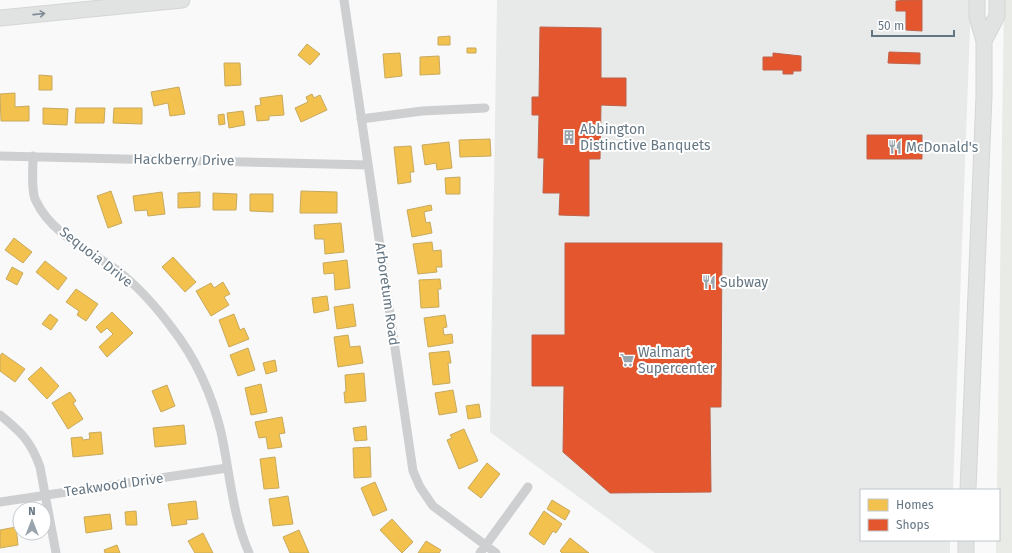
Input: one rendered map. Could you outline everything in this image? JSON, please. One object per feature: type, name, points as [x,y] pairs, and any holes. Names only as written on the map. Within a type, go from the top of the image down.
[{"type":"main road","points":[[0,18],[182,0]]},
{"type":"main road","points":[[968,489],[980,204],[984,42],[977,17],[977,0]]},
{"type":"main road","points":[[984,42],[997,16],[998,0]]},
{"type":"main road","points":[[966,541],[966,553]]},
{"type":"street","name":"Arboretum Road","points":[[344,0],[413,471],[420,487],[433,506],[483,549],[496,553]]},
{"type":"street","points":[[361,118],[422,111],[485,108]]},
{"type":"street","name":"Hackberry Drive","points":[[0,156],[368,165]]},
{"type":"street","name":"Sequoia Drive","points":[[33,156],[35,200],[44,215],[75,244],[118,271],[149,299],[189,352],[201,374],[216,415],[233,507],[249,553]]},
{"type":"street","points":[[0,414],[22,432],[34,451],[40,467],[56,553]]},
{"type":"street","name":"Teakwood Drive","points":[[0,502],[227,468]]},
{"type":"street","points":[[483,549],[528,487]]},
{"type":"shaded area","points":[[497,0],[971,0],[953,489],[860,489],[860,541],[950,541],[950,553],[655,553],[490,432]]},
{"type":"shaded area","points":[[1004,0],[1012,0],[1012,553],[996,553],[996,541],[1000,541],[1000,489],[997,489]]},
{"type":"building: Homes","points":[[450,36],[450,45],[438,45],[438,37]]},
{"type":"building: Homes","points":[[307,44],[320,54],[310,65],[298,55]]},
{"type":"building: Homes","points":[[467,48],[476,48],[476,53],[467,53]]},
{"type":"building: Homes","points":[[400,53],[402,76],[385,78],[383,54]]},
{"type":"building: Homes","points":[[439,56],[440,74],[420,75],[420,57]]},
{"type":"building: Homes","points":[[224,63],[240,63],[241,85],[225,86]]},
{"type":"building: Homes","points":[[39,75],[52,76],[52,90],[39,90]]},
{"type":"building: Homes","points":[[179,87],[185,114],[170,116],[168,103],[154,106],[151,92]]},
{"type":"building: Homes","points":[[15,93],[15,107],[29,106],[29,121],[1,121],[0,94]]},
{"type":"building: Homes","points":[[312,94],[314,98],[320,95],[327,110],[301,122],[295,108],[308,102],[306,97]]},
{"type":"building: Homes","points":[[282,95],[284,115],[269,116],[269,120],[257,121],[255,106],[261,105],[260,98]]},
{"type":"building: Homes","points":[[43,108],[68,109],[67,125],[43,124]]},
{"type":"building: Homes","points":[[76,108],[105,108],[104,123],[75,123]]},
{"type":"building: Homes","points":[[114,108],[142,108],[142,124],[113,123]]},
{"type":"building: Homes","points":[[243,111],[245,125],[229,128],[227,113]]},
{"type":"building: Homes","points":[[224,114],[225,124],[219,125],[218,115]]},
{"type":"building: Homes","points":[[490,139],[491,156],[460,157],[459,140]]},
{"type":"building: Homes","points":[[449,142],[452,168],[437,170],[436,163],[425,165],[422,145]]},
{"type":"building: Homes","points":[[411,146],[414,172],[410,172],[411,182],[398,184],[394,147]]},
{"type":"building: Homes","points":[[460,177],[460,194],[446,194],[445,178]]},
{"type":"building: Homes","points":[[111,191],[122,223],[108,228],[97,196]]},
{"type":"building: Homes","points":[[301,191],[337,192],[337,213],[300,213]]},
{"type":"building: Homes","points":[[162,192],[165,214],[148,216],[147,210],[135,211],[133,196]]},
{"type":"building: Homes","points":[[200,192],[200,207],[178,208],[178,193]]},
{"type":"building: Homes","points":[[213,193],[237,194],[236,210],[213,210]]},
{"type":"building: Homes","points":[[250,194],[273,194],[273,212],[250,211]]},
{"type":"building: Homes","points":[[431,205],[432,210],[424,212],[426,223],[430,222],[432,233],[412,237],[407,210]]},
{"type":"building: Homes","points":[[341,223],[344,252],[325,254],[324,239],[315,239],[314,225]]},
{"type":"building: Homes","points":[[14,238],[32,252],[23,263],[5,250]]},
{"type":"building: Homes","points":[[432,242],[433,251],[441,250],[442,267],[436,267],[437,272],[418,274],[413,244]]},
{"type":"building: Homes","points":[[173,257],[196,282],[185,292],[162,267]]},
{"type":"building: Homes","points":[[347,260],[350,288],[335,290],[334,273],[324,274],[323,263]]},
{"type":"building: Homes","points":[[45,261],[67,278],[58,290],[36,272]]},
{"type":"building: Homes","points":[[12,267],[23,273],[17,285],[6,279]]},
{"type":"building: Homes","points":[[440,279],[441,289],[438,289],[439,307],[421,308],[419,280]]},
{"type":"building: Homes","points":[[223,282],[230,294],[224,297],[229,305],[211,316],[196,291],[211,283],[214,288]]},
{"type":"building: Homes","points":[[76,289],[98,304],[86,321],[77,315],[79,311],[66,302]]},
{"type":"building: Homes","points":[[327,296],[329,310],[314,313],[312,298]]},
{"type":"building: Homes","points":[[353,304],[356,326],[337,329],[334,307]]},
{"type":"building: Homes","points":[[112,312],[133,333],[107,357],[99,347],[113,334],[107,328],[101,333],[96,327]]},
{"type":"building: Homes","points":[[50,314],[58,320],[51,330],[42,324]]},
{"type":"building: Homes","points":[[234,314],[240,330],[244,328],[249,339],[229,347],[219,320]]},
{"type":"building: Homes","points":[[445,315],[447,327],[443,328],[444,335],[452,334],[453,343],[428,347],[424,318]]},
{"type":"building: Homes","points":[[348,335],[350,347],[360,346],[363,363],[338,367],[334,337]]},
{"type":"building: Homes","points":[[248,348],[255,370],[238,376],[230,355]]},
{"type":"building: Homes","points":[[449,351],[451,363],[448,363],[450,383],[433,385],[429,353]]},
{"type":"building: Homes","points":[[2,353],[25,369],[15,382],[0,371],[0,356]]},
{"type":"building: Homes","points":[[275,360],[277,371],[266,374],[263,363]]},
{"type":"building: Homes","points":[[41,367],[59,386],[47,399],[28,379]]},
{"type":"building: Homes","points":[[364,373],[366,401],[345,403],[345,375]]},
{"type":"building: Homes","points":[[261,384],[267,412],[251,415],[245,388]]},
{"type":"building: Homes","points":[[167,385],[175,406],[161,412],[152,391]]},
{"type":"building: Homes","points":[[453,390],[457,412],[439,415],[435,393]]},
{"type":"building: Homes","points":[[70,392],[76,401],[73,403],[83,419],[68,429],[52,403]]},
{"type":"building: Homes","points":[[479,404],[481,417],[468,419],[466,406]]},
{"type":"building: Homes","points":[[282,417],[285,433],[279,434],[282,447],[268,449],[266,437],[259,438],[255,422]]},
{"type":"building: Homes","points":[[184,425],[186,444],[155,447],[153,428]]},
{"type":"building: Homes","points":[[366,426],[367,440],[355,441],[353,428]]},
{"type":"building: Homes","points":[[464,429],[478,461],[459,469],[447,440],[452,438],[450,435]]},
{"type":"building: Homes","points":[[101,432],[103,454],[73,457],[71,438],[82,437],[83,440],[90,439],[89,433]]},
{"type":"building: Homes","points":[[370,447],[371,477],[354,478],[353,448]]},
{"type":"building: Homes","points":[[275,457],[279,488],[264,489],[260,459]]},
{"type":"building: Homes","points":[[487,463],[500,474],[481,498],[468,488]]},
{"type":"building: Homes","points":[[375,482],[387,510],[373,516],[361,488]]},
{"type":"building: Homes","points":[[288,496],[293,524],[273,526],[269,499]]},
{"type":"building: Homes","points":[[552,500],[570,511],[565,520],[547,509]]},
{"type":"building: Homes","points":[[196,501],[198,519],[186,520],[187,524],[172,526],[168,504]]},
{"type":"building: Homes","points":[[136,511],[137,525],[126,525],[125,512]]},
{"type":"building: Homes","points":[[544,511],[562,524],[556,533],[553,531],[544,545],[529,534]]},
{"type":"building: Homes","points":[[110,514],[112,529],[86,533],[84,517]]},
{"type":"building: Homes","points":[[392,519],[413,542],[402,553],[380,530]]},
{"type":"building: Homes","points":[[12,528],[12,541],[18,541],[18,545],[0,548],[0,530]]},
{"type":"building: Homes","points":[[299,530],[309,553],[290,553],[283,537]]},
{"type":"building: Homes","points":[[203,533],[213,553],[195,553],[188,541]]},
{"type":"building: Homes","points":[[570,538],[589,553],[562,553],[560,551]]},
{"type":"building: Homes","points":[[426,541],[441,550],[439,553],[418,553]]},
{"type":"building: Homes","points":[[117,545],[120,553],[105,553],[104,550]]},
{"type":"building: Shops","points":[[922,0],[922,31],[906,30],[906,11],[896,11],[896,1]]},
{"type":"building: Shops","name":"Abbington Distinctive Banquets","points":[[540,27],[601,28],[601,78],[626,78],[626,106],[601,105],[600,159],[589,159],[589,216],[559,215],[560,193],[543,193],[544,158],[538,158],[539,115],[532,115],[532,97],[539,97]]},
{"type":"building: Shops","points":[[889,52],[920,53],[920,64],[888,63]]},
{"type":"building: Shops","points":[[773,53],[801,56],[801,71],[793,71],[793,74],[783,74],[783,70],[763,70],[763,57],[773,57]]},
{"type":"building: Shops","name":"McDonald's","points":[[867,135],[922,135],[922,159],[867,159]]},
{"type":"building: Shops","name":"Walmart Supercenter","points":[[565,243],[722,243],[721,407],[710,407],[711,492],[610,493],[563,452],[564,386],[532,386],[532,335],[565,335]]},
{"type":"place","name":"Abbington Distinctive Banquets","points":[[569,137]]},
{"type":"place","name":"McDonald's","points":[[895,147]]},
{"type":"place","name":"Subway","points":[[709,282]]},
{"type":"place","name":"Walmart Supercenter","points":[[627,360]]}]
